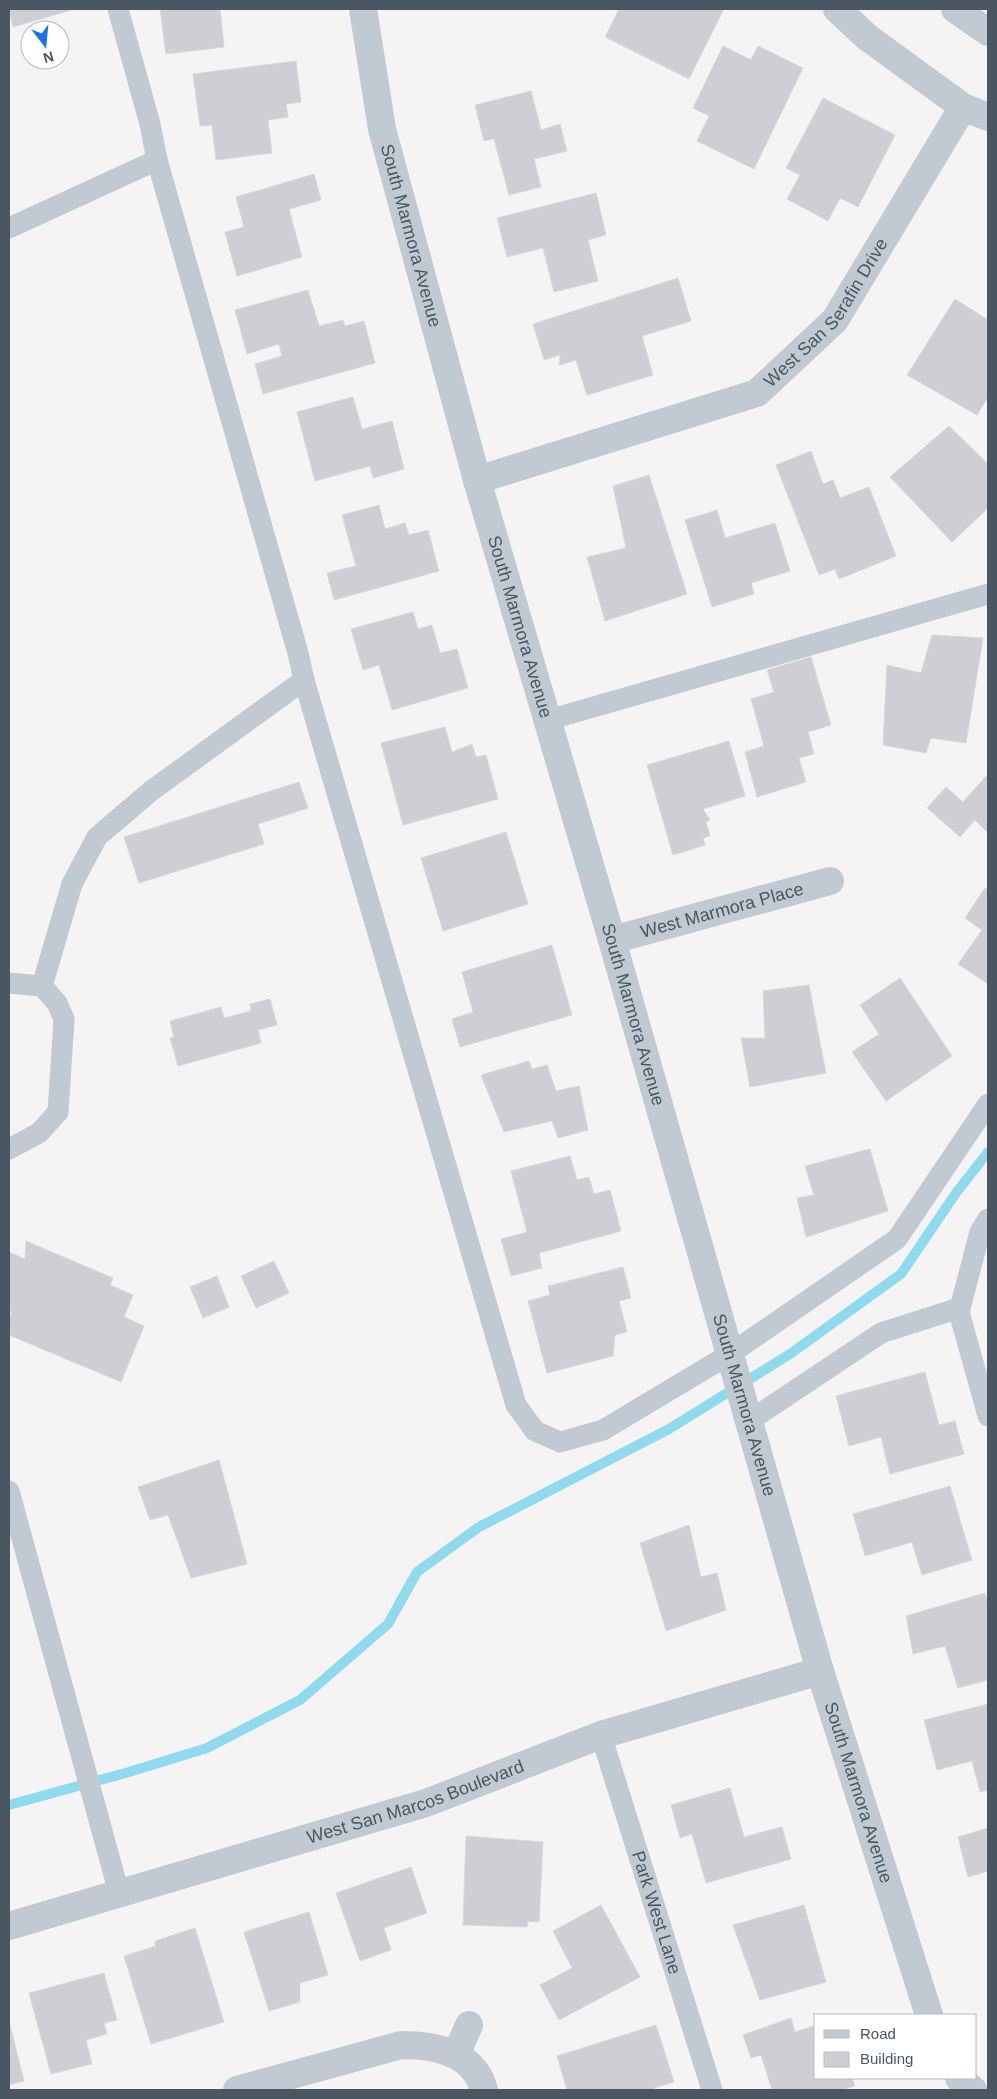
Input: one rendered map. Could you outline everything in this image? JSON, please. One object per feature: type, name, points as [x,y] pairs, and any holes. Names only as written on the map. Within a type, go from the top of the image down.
[{"type":"street","name":"South Marmora Avenue","points":[[362,9],[382,129],[477,480],[612,940],[820,1671],[929,2014]]},
{"type":"street","points":[[837,9],[867,37],[964,107],[988,117]]},
{"type":"street","points":[[955,9],[988,32]]},
{"type":"street","name":"West San Serafin Drive","points":[[477,480],[757,393],[834,320],[964,107]]},
{"type":"street","name":"West Marmora Place","points":[[612,940],[830,881]]},
{"type":"street","name":"West San Marcos Boulevard","points":[[9,1926],[426,1803],[601,1735],[820,1671]]},
{"type":"street","points":[[456,2055],[469,2025]]},
{"type":"street","points":[[236,2090],[401,2045],[440,2048],[464,2059],[473,2069],[484,2090]]},
{"type":"street","points":[[960,2079],[973,2090]]},
{"type":"lane","points":[[118,9],[150,124],[156,160],[298,652],[304,680],[516,1405],[535,1430],[560,1442],[603,1430],[730,1354],[897,1239],[988,1104]]},
{"type":"lane","points":[[9,228],[156,160]]},
{"type":"lane","points":[[548,720],[988,594]]},
{"type":"lane","points":[[42,986],[72,884],[97,838],[151,791],[304,680]]},
{"type":"lane","points":[[9,983],[42,986],[57,1003],[64,1019],[58,1112],[39,1133],[9,1149]]},
{"type":"lane","points":[[988,1219],[980,1232],[959,1308],[988,1416]]},
{"type":"lane","points":[[749,1421],[881,1332],[959,1308]]},
{"type":"lane","points":[[9,1491],[119,1893]]},
{"type":"lane","name":"Park West Lane","points":[[601,1735],[712,2090]]},
{"type":"building","points":[[9,9],[75,9],[37,20],[20,20],[20,25],[13,27]]},
{"type":"building","points":[[160,9],[220,9],[224,47],[166,54]]},
{"type":"building","points":[[619,9],[724,9],[689,79],[605,37]]},
{"type":"building","points":[[723,46],[751,60],[758,46],[803,68],[754,169],[697,141],[709,116],[693,108]]},
{"type":"building","points":[[296,61],[301,102],[286,104],[288,117],[268,120],[272,153],[216,160],[212,125],[200,126],[193,74]]},
{"type":"building","points":[[531,91],[541,130],[560,124],[567,151],[534,159],[541,187],[509,195],[494,139],[484,141],[475,105]]},
{"type":"building","points":[[823,98],[895,135],[858,207],[840,198],[828,221],[787,199],[800,175],[786,168]]},
{"type":"building","points":[[314,174],[321,200],[289,209],[302,257],[237,276],[225,232],[244,227],[236,197]]},
{"type":"building","points":[[596,193],[606,235],[588,240],[598,281],[554,292],[543,248],[507,257],[497,218]]},
{"type":"building","points":[[678,278],[691,321],[642,336],[653,375],[587,395],[576,360],[559,365],[560,355],[544,360],[533,324]]},
{"type":"building","points":[[308,290],[319,326],[343,320],[345,326],[364,321],[375,363],[263,394],[255,364],[282,356],[279,344],[247,354],[235,310]]},
{"type":"building","points":[[955,299],[988,320],[988,397],[977,415],[907,375]]},
{"type":"building","points":[[353,397],[362,429],[392,421],[404,469],[373,478],[370,466],[315,481],[297,412]]},
{"type":"building","points":[[949,426],[988,464],[988,508],[952,542],[890,477]]},
{"type":"building","points":[[811,451],[823,484],[833,480],[840,498],[869,487],[896,556],[839,579],[835,569],[819,575],[776,465]]},
{"type":"building","points":[[649,475],[687,594],[605,621],[587,557],[626,548],[613,486]]},
{"type":"building","points":[[379,505],[385,529],[405,523],[409,535],[428,530],[439,571],[334,600],[327,573],[356,566],[342,515]]},
{"type":"building","points":[[717,510],[725,538],[775,523],[790,571],[751,583],[754,594],[712,607],[685,520]]},
{"type":"building","points":[[413,612],[418,629],[432,625],[440,653],[457,649],[468,688],[392,710],[379,665],[363,670],[351,629]]},
{"type":"building","points":[[932,635],[983,638],[966,743],[931,738],[926,753],[883,745],[887,665],[921,673]]},
{"type":"building","points":[[811,657],[831,725],[808,732],[814,754],[799,758],[806,782],[757,797],[745,752],[764,746],[751,699],[774,692],[767,670]]},
{"type":"building","points":[[445,727],[452,752],[472,744],[476,757],[486,755],[498,799],[403,825],[381,743]]},
{"type":"building","points":[[729,741],[745,796],[703,809],[710,820],[706,822],[710,836],[703,838],[705,845],[673,855],[647,765]]},
{"type":"building","points":[[988,774],[988,833],[975,820],[960,837],[927,808],[946,787],[963,802]]},
{"type":"building","points":[[299,782],[308,808],[258,824],[264,844],[139,883],[124,837]]},
{"type":"building","points":[[506,832],[528,904],[443,931],[421,858]]},
{"type":"building","points":[[985,888],[988,890],[988,984],[958,964],[982,930],[965,918]]},
{"type":"building","points":[[552,945],[572,1015],[460,1047],[452,1019],[473,1012],[462,972]]},
{"type":"building","points":[[900,978],[952,1056],[886,1101],[852,1052],[879,1034],[860,1005]]},
{"type":"building","points":[[809,985],[826,1073],[750,1087],[741,1038],[765,1038],[763,991]]},
{"type":"building","points":[[270,999],[277,1025],[258,1030],[261,1043],[178,1066],[170,1038],[174,1037],[170,1021],[221,1007],[224,1018],[251,1011],[250,1004]]},
{"type":"building","points":[[529,1061],[532,1069],[547,1065],[556,1091],[579,1086],[588,1130],[558,1138],[552,1121],[504,1132],[481,1075]]},
{"type":"building","points":[[870,1149],[888,1211],[806,1237],[797,1198],[814,1195],[805,1166]]},
{"type":"building","points":[[570,1156],[577,1180],[589,1177],[594,1194],[610,1190],[621,1231],[539,1253],[542,1268],[511,1276],[501,1239],[527,1232],[511,1171]]},
{"type":"building","points":[[26,1241],[113,1278],[110,1285],[133,1295],[124,1317],[144,1326],[121,1382],[9,1335],[9,1320],[12,1312],[9,1311],[9,1252],[25,1259]]},
{"type":"building","points":[[274,1261],[289,1293],[256,1308],[241,1276]]},
{"type":"building","points":[[623,1267],[631,1298],[619,1301],[627,1332],[615,1335],[613,1356],[547,1373],[528,1301],[550,1295],[548,1286]]},
{"type":"building","points":[[217,1276],[229,1307],[203,1318],[190,1287]]},
{"type":"building","points":[[925,1372],[939,1425],[955,1421],[964,1454],[890,1474],[881,1437],[849,1446],[836,1396]]},
{"type":"building","points":[[219,1460],[247,1564],[191,1578],[168,1515],[150,1520],[138,1487]]},
{"type":"building","points":[[950,1486],[972,1560],[922,1575],[912,1542],[865,1556],[853,1514]]},
{"type":"building","points":[[689,1525],[701,1577],[717,1573],[726,1610],[666,1631],[640,1543]]},
{"type":"building","points":[[985,1593],[988,1604],[988,1680],[958,1688],[945,1646],[913,1654],[906,1616]]},
{"type":"building","points":[[988,1704],[988,1790],[980,1792],[972,1761],[937,1770],[924,1720]]},
{"type":"building","points":[[730,1788],[744,1837],[782,1827],[791,1859],[706,1883],[692,1834],[680,1838],[671,1805]]},
{"type":"building","points":[[988,1828],[988,1871],[968,1877],[958,1837]]},
{"type":"building","points":[[466,1836],[543,1842],[539,1922],[528,1921],[527,1927],[463,1925]]},
{"type":"building","points":[[411,1867],[427,1913],[384,1928],[391,1950],[360,1961],[336,1893]]},
{"type":"building","points":[[601,1905],[640,1977],[559,2020],[540,1985],[572,1968],[553,1931]]},
{"type":"building","points":[[804,1905],[826,1982],[760,2000],[733,1925]]},
{"type":"building","points":[[309,1912],[328,1975],[300,1983],[300,2002],[269,2011],[244,1932]]},
{"type":"building","points":[[195,1928],[224,2022],[151,2044],[124,1956],[156,1946],[155,1941]]},
{"type":"building","points":[[104,1973],[117,2020],[104,2023],[107,2034],[86,2040],[92,2064],[51,2074],[29,1993]]},
{"type":"building","points":[[791,2018],[795,2032],[813,2026],[814,2079],[852,2079],[855,2086],[841,2090],[772,2090],[761,2055],[751,2058],[743,2035]]},
{"type":"building","points":[[9,2021],[24,2081],[9,2085]]},
{"type":"building","points":[[656,2025],[674,2082],[654,2088],[655,2090],[567,2090],[557,2056]]},
{"type":"waterway","points":[[9,1805],[207,1748],[300,1700],[388,1624],[417,1572],[479,1527],[669,1429],[790,1354],[901,1274],[956,1193],[988,1152]]}]
